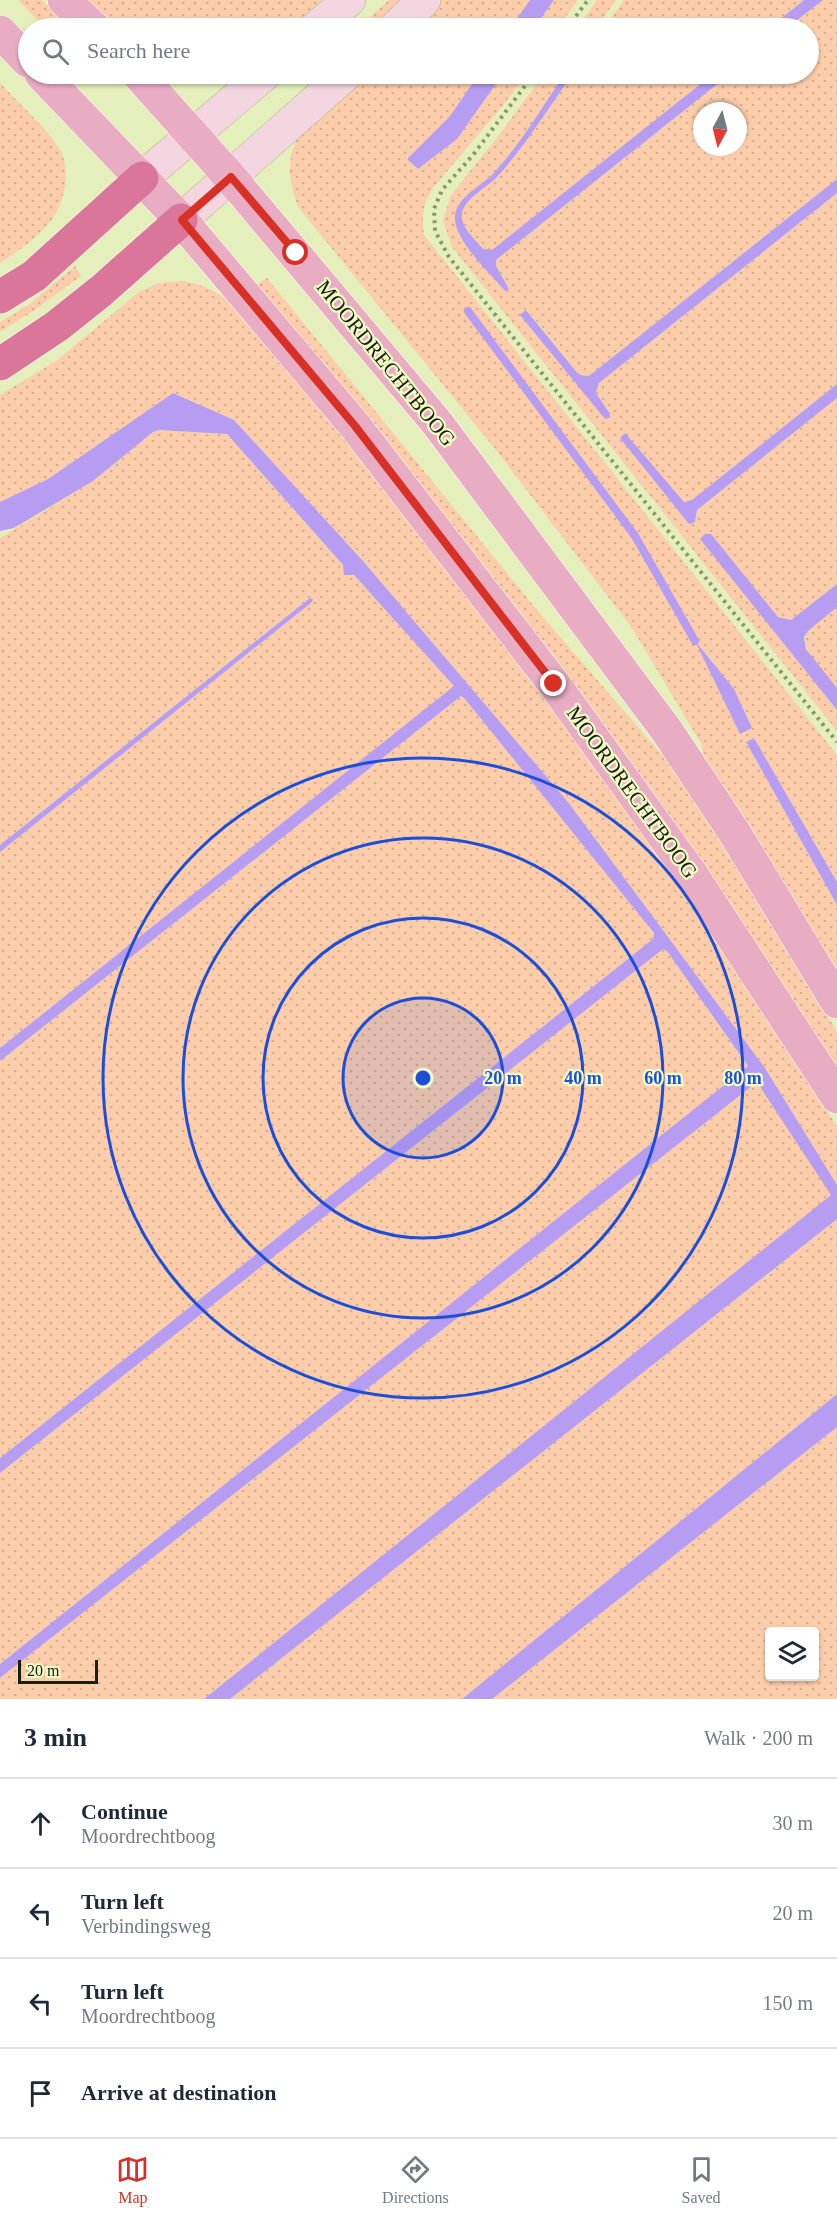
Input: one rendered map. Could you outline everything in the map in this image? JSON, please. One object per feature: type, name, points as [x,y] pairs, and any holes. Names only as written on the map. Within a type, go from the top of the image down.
[{"type":"highway","points":[[0,297],[34,276],[142,178]]},
{"type":"highway","points":[[0,363],[57,326],[182,220]]},
{"type":"main road","points":[[64,0],[83,18]]},
{"type":"main road","points":[[0,32],[18,51]]},
{"type":"main road","name":"MOORDRECHTBOOG","points":[[51,84],[182,220],[355,426],[554,684],[692,875],[837,1097]]},
{"type":"main road","name":"MOORDRECHTBOOG","points":[[147,84],[231,177],[437,423],[667,731],[734,832],[837,1002]]},
{"type":"street","points":[[328,18],[349,0]]},
{"type":"street","points":[[405,18],[424,0]]},
{"type":"street","points":[[142,178],[253,84]]},
{"type":"street","points":[[182,220],[335,84]]},
{"type":"path","points":[[574,18],[588,0]]},
{"type":"path","points":[[526,84],[473,155],[442,190],[434,209],[435,231],[449,256],[837,742]]},
{"type":"shaded area","points":[[18,0],[42,0],[61,18],[35,18]]},
{"type":"shaded area","points":[[88,0],[322,0],[303,18],[107,18]]},
{"type":"shaded area","points":[[389,0],[412,0],[394,18],[369,18]]},
{"type":"shaded area","points":[[436,0],[530,0],[517,18],[419,18]]},
{"type":"shaded area","points":[[530,0],[554,0],[541,18],[517,18]]},
{"type":"shaded area","points":[[554,0],[578,0],[565,18],[541,18]]},
{"type":"shaded area","points":[[597,0],[616,0],[603,18],[584,18]]},
{"type":"shaded area","points":[[624,0],[804,0],[782,18],[611,18]]},
{"type":"shaded area","points":[[804,0],[823,0],[800,18],[782,18]]},
{"type":"shaded area","points":[[823,0],[837,0],[837,179],[589,376],[579,375],[527,310],[521,315],[610,414],[596,393],[599,383],[837,193],[837,384],[692,500],[683,502],[625,434],[695,522],[697,510],[837,398],[837,584],[791,620],[778,617],[711,535],[701,539],[837,710],[837,731],[452,247],[443,220],[451,195],[537,84],[558,84],[512,151],[492,175],[458,206],[455,220],[462,238],[485,266],[509,288],[496,266],[496,260],[693,103],[693,156],[747,156],[747,102],[695,102],[717,84],[819,84],[819,18],[800,18]]},
{"type":"shaded area","points":[[0,83],[53,139],[63,156],[66,176],[60,206],[50,222],[33,239],[0,263]]},
{"type":"shaded area","points":[[350,84],[472,84],[450,116],[407,159],[418,169],[457,139],[496,84],[519,84],[433,188],[424,210],[424,235],[837,755],[837,882],[754,738],[746,742],[837,905],[837,971],[703,754],[702,745],[632,628],[492,445],[298,207],[290,172],[291,155],[298,135]],"holes":[[[697,645],[751,728],[740,734]]]},
{"type":"shaded area","points":[[472,84],[496,84],[457,139],[418,169],[407,159],[450,116]]},
{"type":"shaded area","points":[[558,84],[566,84],[517,153],[496,178],[467,203],[462,214],[463,224],[483,249],[492,250],[700,84],[717,84],[496,260],[496,266],[509,289],[505,291],[468,248],[457,229],[455,220],[458,206],[468,194],[492,175],[512,151]]},
{"type":"shaded area","points":[[566,84],[701,84],[492,251],[483,249],[463,224],[464,209],[471,199],[507,166]]},
{"type":"shaded area","points":[[837,179],[837,193],[599,383],[596,393],[610,414],[609,418],[605,419],[520,315],[526,310],[579,375],[589,376]]},
{"type":"shaded area","points":[[75,266],[81,276],[0,332],[0,322],[30,304]]},
{"type":"shaded area","points":[[267,278],[537,610],[686,783],[768,912],[837,1032],[837,1070],[558,665],[485,567],[257,285]]},
{"type":"shaded area","points":[[182,281],[214,291],[240,312],[372,473],[510,648],[617,795],[722,949],[837,1126],[837,1185],[765,1068],[568,802],[363,561],[234,420],[173,393],[48,479],[0,502],[0,395],[56,361],[139,292],[159,283]]},
{"type":"shaded area","points":[[837,384],[837,398],[697,510],[695,522],[689,524],[620,438],[625,433],[684,502],[692,500]]},
{"type":"shaded area","points":[[173,393],[234,420],[363,561],[568,802],[765,1068],[837,1185],[837,1219],[230,1699],[204,1699],[831,1195],[757,1082],[0,1678],[0,1664],[748,1066],[667,951],[663,949],[0,1473],[0,1458],[653,939],[654,933],[461,696],[0,1061],[0,1048],[454,686],[354,575],[344,575],[343,565],[227,434],[159,430],[153,432],[93,481],[14,528],[0,531],[0,502],[48,479]]},
{"type":"shaded area","points":[[159,430],[227,434],[345,568],[354,575],[455,686],[0,1048],[0,852],[313,599],[310,598],[0,845],[0,538],[93,481],[153,432]]},
{"type":"shaded area","points":[[705,534],[711,534],[778,617],[791,620],[837,584],[837,607],[804,637],[806,649],[837,688],[837,710],[700,539]]},
{"type":"shaded area","points":[[310,598],[313,599],[312,602],[0,852],[0,845]]},
{"type":"shaded area","points":[[837,607],[837,688],[809,653],[805,638],[813,625]]},
{"type":"shaded area","points":[[695,641],[734,689],[752,728],[740,734]]},
{"type":"shaded area","points":[[461,696],[654,933],[653,939],[0,1458],[0,1061]]},
{"type":"shaded area","points":[[754,738],[837,882],[837,905],[746,742]]},
{"type":"shaded area","points":[[663,949],[667,951],[748,1066],[0,1664],[0,1473]]},
{"type":"shaded area","points":[[757,1082],[832,1195],[204,1699],[0,1699],[0,1678]]},
{"type":"shaded area","points":[[837,1219],[837,1394],[462,1699],[230,1699]]},
{"type":"shaded area","points":[[837,1394],[837,1427],[492,1699],[462,1699]]},
{"type":"shaded area","points":[[837,1427],[837,1699],[492,1699]]},
{"type":"waterway","points":[[468,311],[635,536],[695,641]]},
{"type":"route","points":[[296,253],[231,177],[182,220],[355,426],[554,684]]}]
